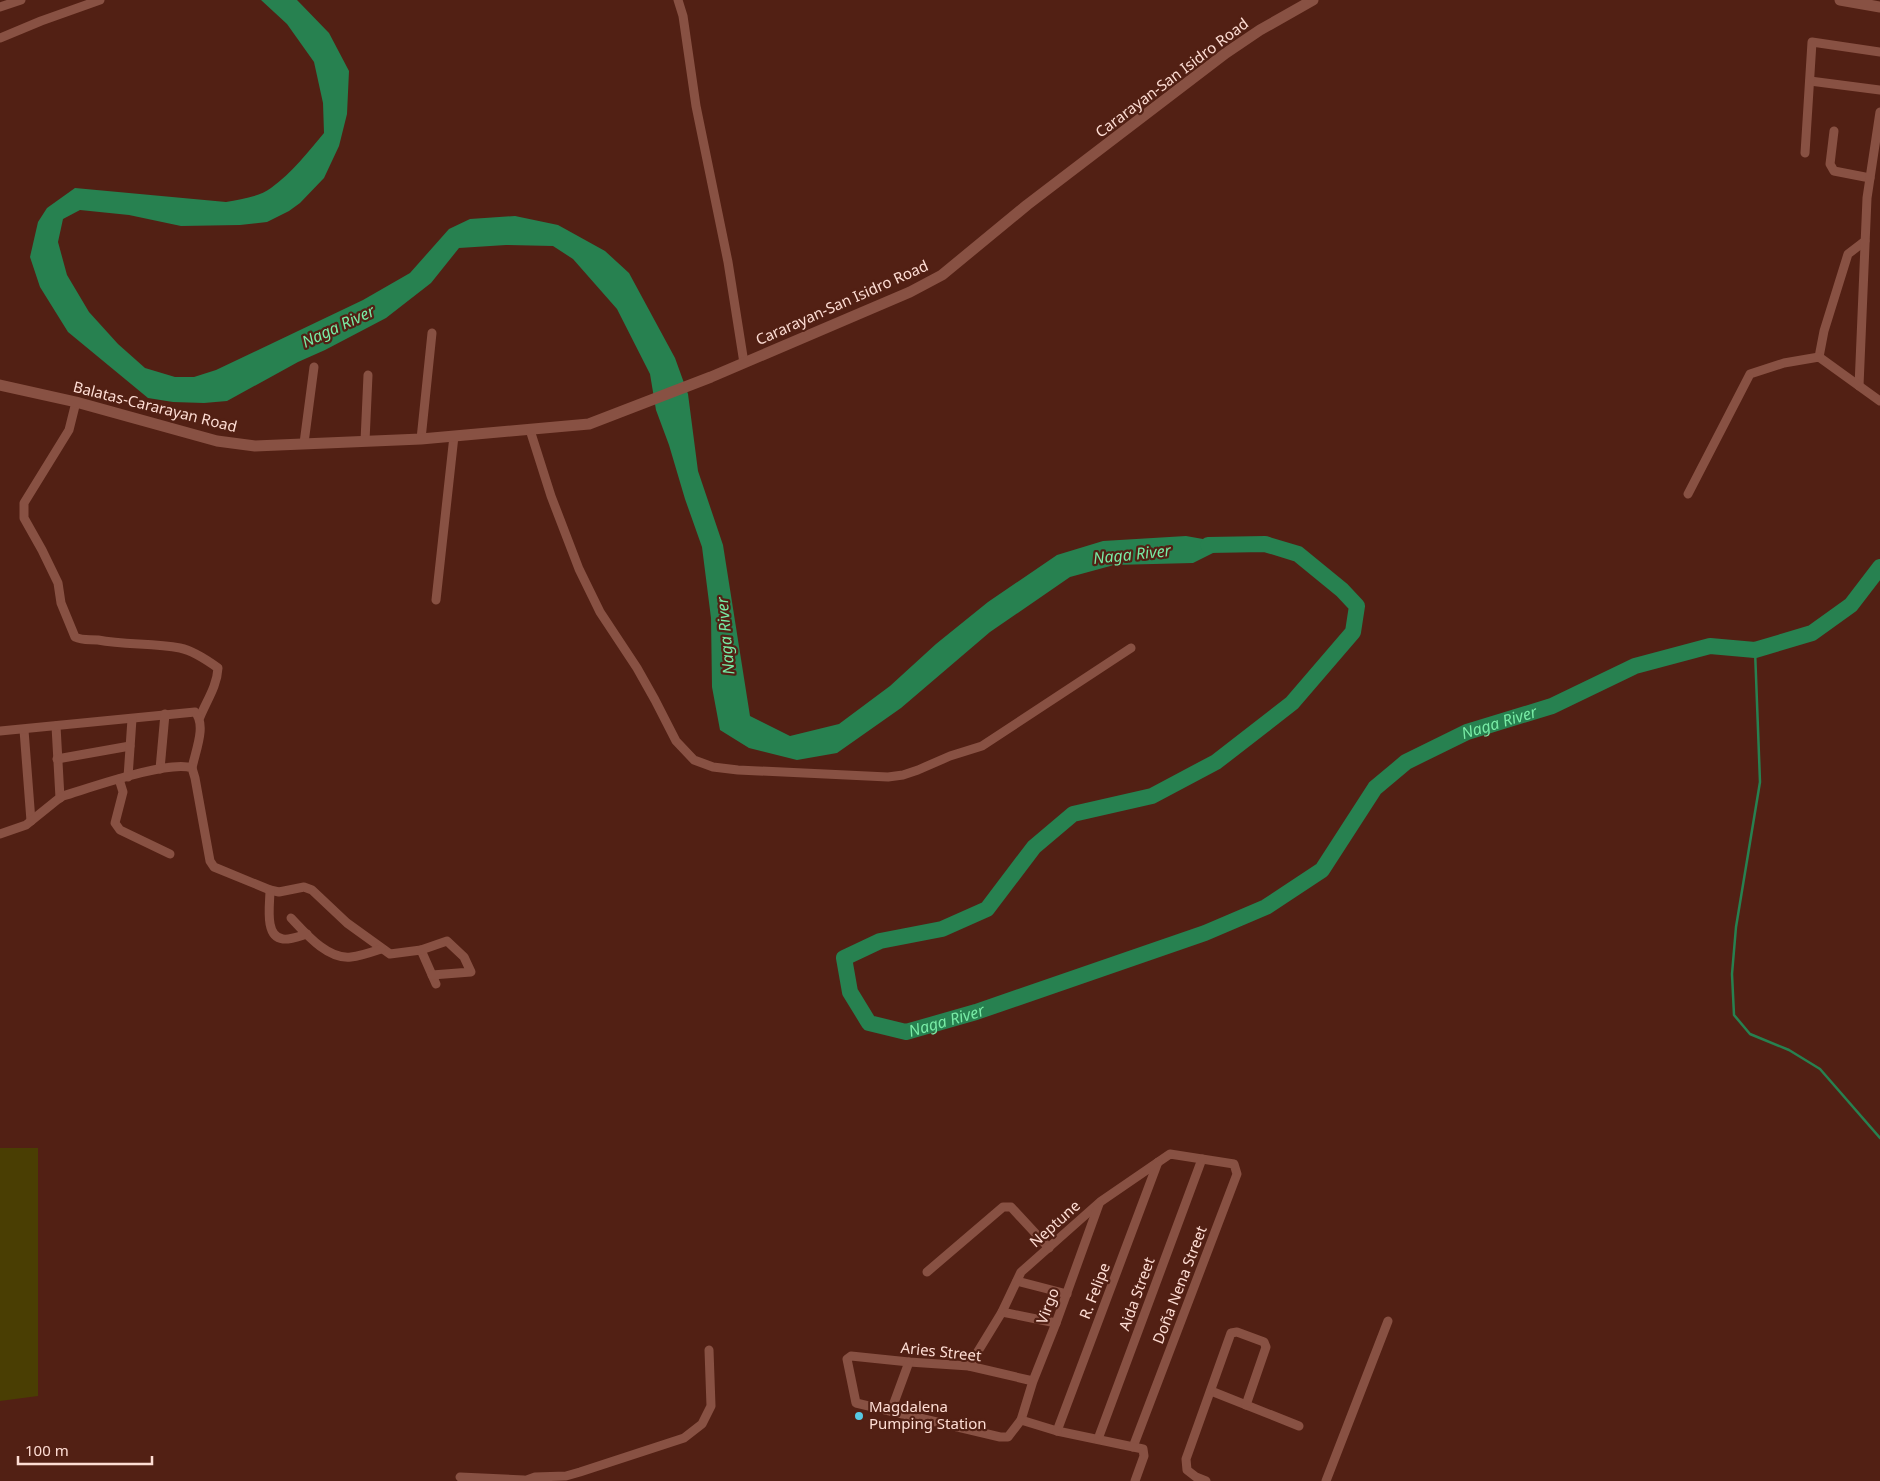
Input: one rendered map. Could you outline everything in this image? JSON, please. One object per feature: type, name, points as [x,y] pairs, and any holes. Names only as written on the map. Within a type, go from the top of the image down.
[{"type":"main road","name":"Cararayan-San Isidro Road","points":[[365,441],[421,439],[589,424],[711,377],[910,292],[942,275],[1027,205],[1226,53],[1260,30],[1313,0]]},
{"type":"main road","points":[[1840,0],[1880,7]]},
{"type":"main road","name":"Balatas-Cararayan Road","points":[[0,385],[76,402],[217,441],[255,446],[365,441]]},
{"type":"street","points":[[0,7],[21,0]]},
{"type":"street","points":[[0,38],[100,0]]},
{"type":"street","points":[[678,0],[683,16],[696,106],[728,262],[744,363]]},
{"type":"street","points":[[1805,153],[1812,42],[1880,52]]},
{"type":"street","points":[[1810,81],[1880,90]]},
{"type":"street","points":[[1859,386],[1865,242],[1870,178],[1876,167],[1880,112]]},
{"type":"street","points":[[1834,131],[1830,164],[1834,171],[1870,178]]},
{"type":"street","points":[[1818,357],[1848,254],[1865,242]]},
{"type":"street","points":[[421,439],[432,333]]},
{"type":"street","points":[[1688,494],[1750,374],[1784,363],[1818,357],[1880,401]]},
{"type":"street","points":[[304,443],[314,367]]},
{"type":"street","points":[[365,441],[368,375]]},
{"type":"street","points":[[76,402],[69,430],[24,503],[24,518],[58,584],[62,603],[75,638],[118,644],[182,648],[206,659],[218,668],[217,680],[213,691],[200,717],[201,726],[192,768],[196,778],[210,861],[214,866],[270,890],[279,892],[304,887],[312,890],[348,923],[390,954],[421,950],[447,941],[464,957],[471,972],[432,975]]},
{"type":"street","points":[[530,430],[551,496],[579,569],[600,612],[637,668],[676,741],[694,760],[714,767],[768,773],[888,777],[903,775],[950,756],[982,746],[1131,648]]},
{"type":"street","points":[[436,600],[454,436]]},
{"type":"street","points":[[0,731],[132,719],[165,714],[195,712],[200,717]]},
{"type":"street","points":[[160,769],[165,714]]},
{"type":"street","points":[[132,719],[123,792],[115,823],[120,830],[170,854]]},
{"type":"street","points":[[56,726],[60,798]]},
{"type":"street","points":[[24,730],[31,821]]},
{"type":"street","points":[[57,759],[130,746]]},
{"type":"street","points":[[0,834],[26,825],[60,798],[160,769],[184,766],[192,768]]},
{"type":"street","points":[[270,890],[270,926],[275,935],[283,939],[306,934]]},
{"type":"street","points":[[291,918],[306,934],[329,952],[340,957],[351,957],[381,949]]},
{"type":"street","points":[[421,950],[436,984]]},
{"type":"street","name":"Neptune","points":[[969,1366],[1002,1312],[1021,1272],[1100,1202],[1158,1161],[1170,1154],[1202,1158]]},
{"type":"street","name":"Aida Street","points":[[1098,1439],[1202,1158]]},
{"type":"street","name":"Doña Nena Street","points":[[1133,1447],[1237,1174],[1234,1164],[1202,1158]]},
{"type":"street","name":"R. Felipe","points":[[1057,1431],[1158,1161]]},
{"type":"street","name":"Virgo","points":[[1021,1420],[1032,1381],[1056,1323],[1100,1202]]},
{"type":"street","points":[[927,1272],[1003,1207],[1011,1207],[1048,1248]]},
{"type":"street","points":[[1017,1281],[1067,1294]]},
{"type":"street","points":[[1002,1312],[1056,1323]]},
{"type":"street","points":[[1326,1481],[1388,1321]]},
{"type":"street","points":[[1206,1481],[1196,1478],[1187,1470],[1186,1459],[1231,1333],[1237,1332],[1264,1342],[1266,1347],[1246,1405]]},
{"type":"street","points":[[460,1477],[524,1480],[566,1476],[684,1438],[702,1424],[711,1406],[709,1350]]},
{"type":"street","name":"Aries Street","points":[[891,1412],[856,1403],[848,1359],[851,1356],[969,1366],[1032,1381]]},
{"type":"street","points":[[909,1362],[891,1412],[1000,1437],[1008,1437],[1021,1420],[1057,1431],[1143,1449],[1144,1452],[1136,1481]]},
{"type":"street","points":[[1211,1391],[1298,1426]]},
{"type":"shaded area","points":[[0,1148],[38,1148],[38,1396],[0,1401]]},
{"type":"water","points":[[261,0],[297,0],[329,33],[349,71],[347,114],[339,146],[324,178],[300,203],[267,222],[240,225],[181,226],[129,215],[80,210],[63,219],[58,242],[67,275],[89,312],[118,344],[145,368],[175,377],[194,377],[216,370],[363,300],[410,273],[449,229],[470,219],[515,216],[558,225],[605,251],[629,273],[675,358],[688,394],[698,471],[723,545],[750,716],[790,736],[839,724],[890,686],[936,644],[988,602],[1057,555],[1103,541],[1186,536],[1231,544],[1193,563],[1114,565],[1070,577],[990,632],[901,708],[837,753],[797,760],[749,748],[720,730],[712,687],[711,618],[702,547],[656,410],[650,374],[617,309],[573,259],[553,246],[506,245],[459,248],[431,283],[386,318],[298,362],[227,401],[204,403],[173,402],[148,398],[68,332],[40,287],[30,257],[38,222],[47,208],[75,188],[226,202],[250,197],[261,194],[286,176],[324,133],[323,103],[314,62],[287,24]]},
{"type":"waterway","name":"Naga River","points":[[1208,545],[1265,544],[1298,554],[1342,590],[1357,606],[1353,632],[1292,703],[1216,762],[1152,796],[1073,814],[1034,847],[987,909],[942,929],[880,941],[844,958],[850,992],[869,1023],[906,1032],[976,1012],[1205,933],[1266,907],[1322,870],[1375,788],[1406,762],[1467,732],[1552,706],[1635,666],[1710,646],[1755,650],[1812,633],[1851,605],[1880,567]]},
{"type":"waterway","points":[[1755,650],[1760,782],[1736,927],[1732,974],[1734,1015],[1750,1034],[1789,1050],[1820,1069],[1880,1138]]},
{"type":"place","name":"Magdalena Pumping Station","points":[[859,1416]]}]
